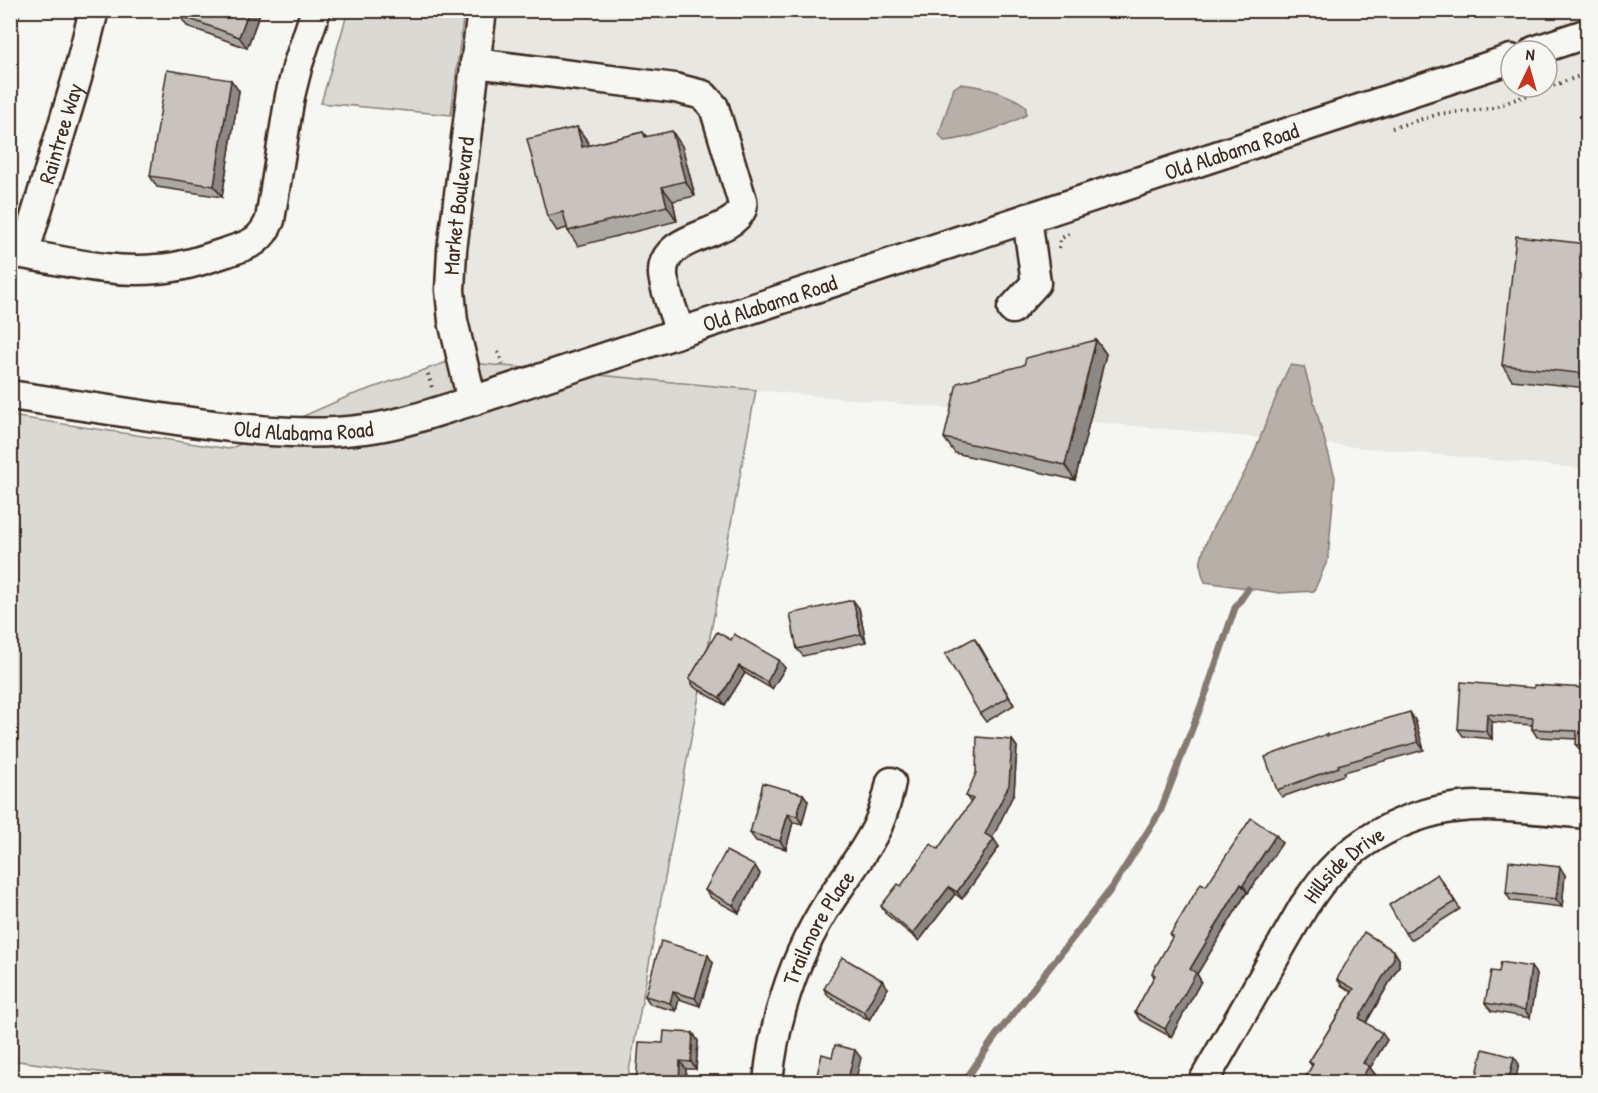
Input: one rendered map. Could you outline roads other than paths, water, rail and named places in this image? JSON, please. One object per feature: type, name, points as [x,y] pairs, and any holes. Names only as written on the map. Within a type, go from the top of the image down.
[{"type":"street","name":"Raintree Way","points":[[17,253],[77,78],[94,10]]},
{"type":"street","points":[[17,253],[116,269],[158,269],[205,259],[247,245],[264,234],[270,220],[290,96],[316,10]]},
{"type":"street","name":"Market Boulevard","points":[[472,400],[453,321],[450,290],[452,250],[482,10]]},
{"type":"street","points":[[1559,43],[1587,33]]},
{"type":"street","name":"Old Alabama Road","points":[[10,395],[223,427],[272,432],[321,433],[367,429],[411,419],[472,400],[1499,62]]},
{"type":"street","points":[[475,63],[675,88],[703,95],[714,107],[742,200],[742,210],[733,220],[677,246],[667,256],[662,273],[680,332]]},
{"type":"street","points":[[1012,309],[1036,283],[1027,218]]},
{"type":"street","name":"Trailmore Place","points":[[768,1083],[771,1048],[784,996],[801,953],[823,912],[877,828],[891,782]]},
{"type":"street","name":"Hillside Drive","points":[[1203,1083],[1304,906],[1323,880],[1343,859],[1369,839],[1394,825],[1453,807],[1482,806],[1587,814]]},
{"type":"waterway","points":[[964,1082],[995,1037],[1112,888],[1160,812],[1207,690],[1235,608],[1248,589]]}]
